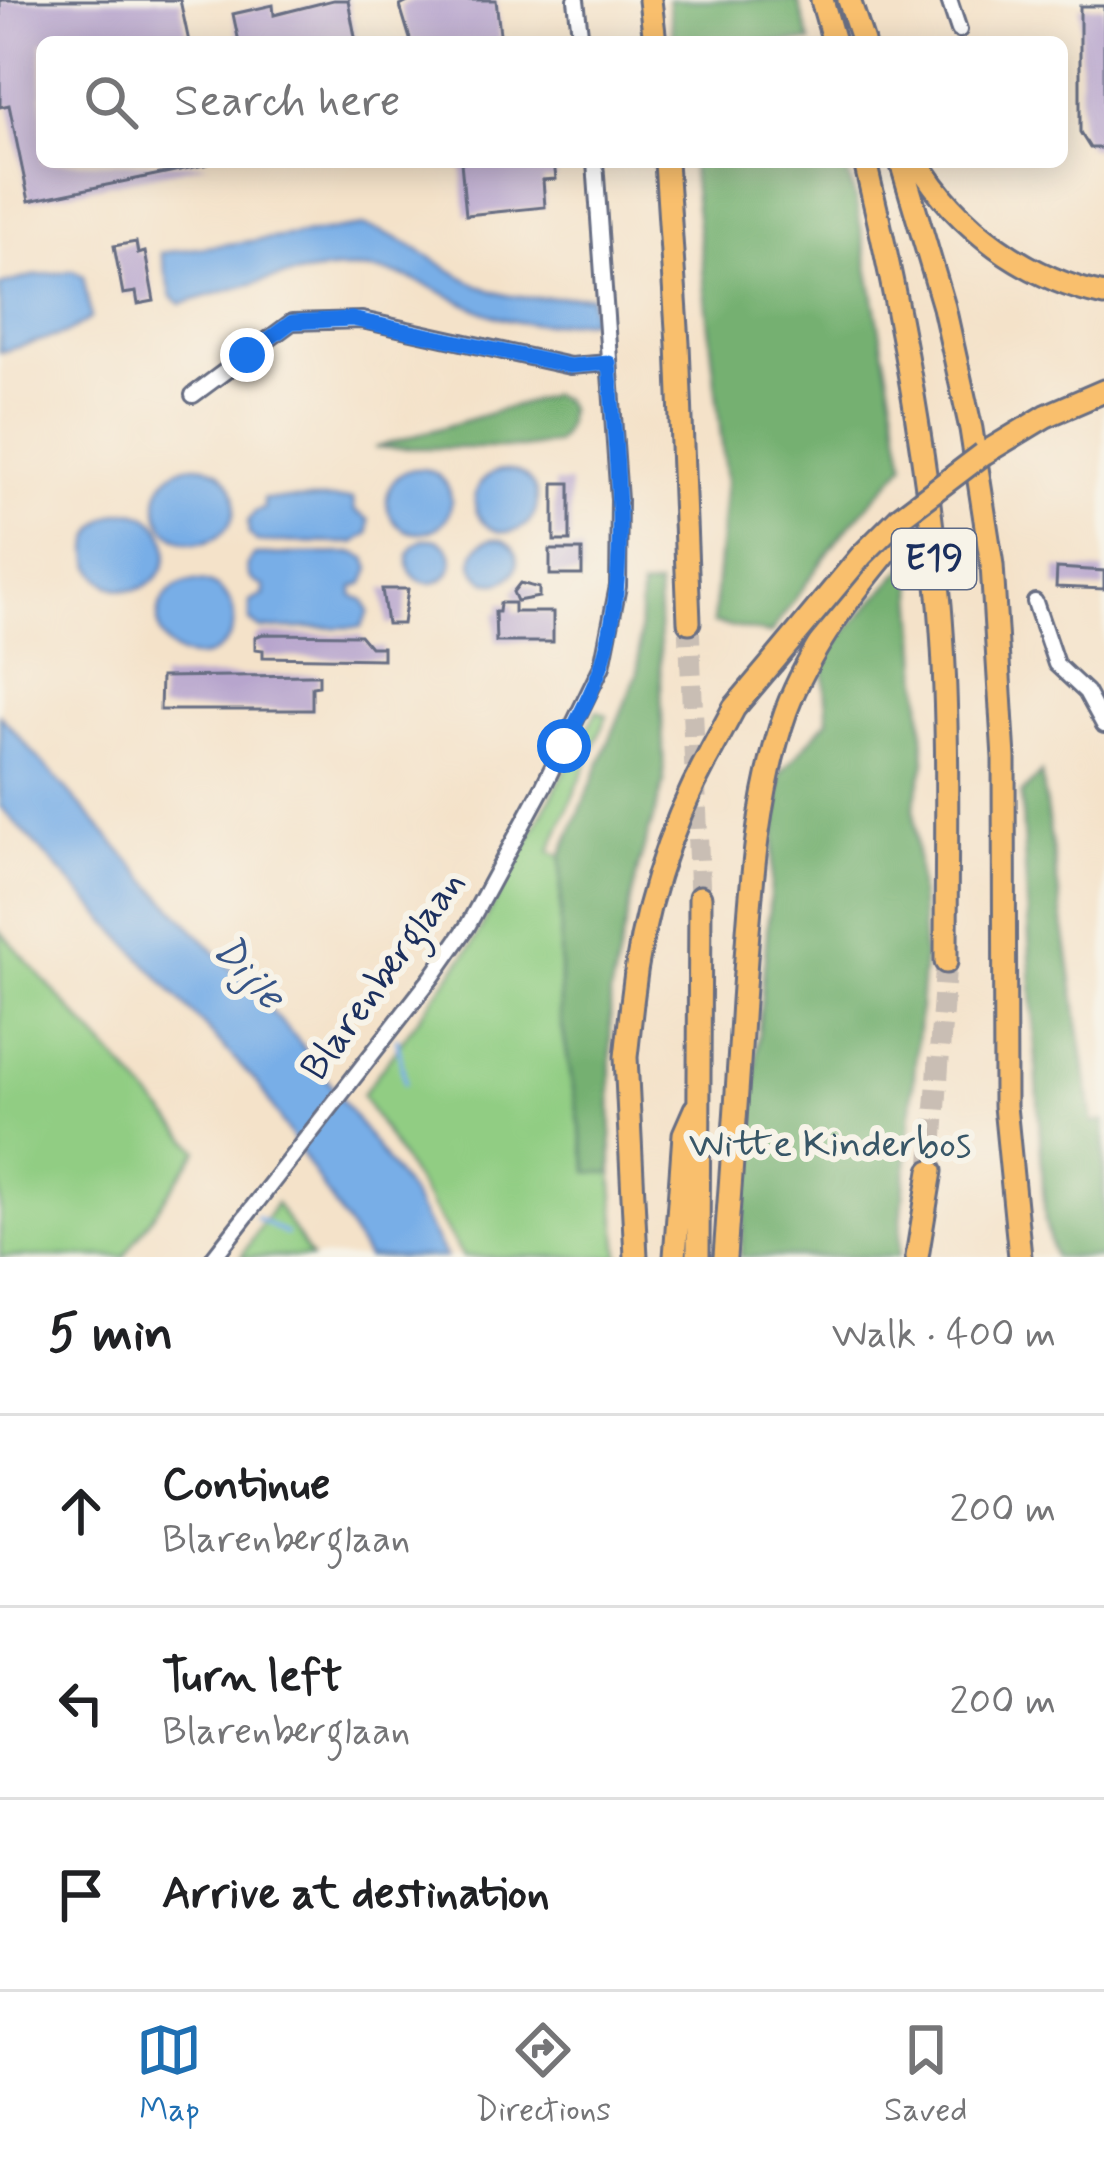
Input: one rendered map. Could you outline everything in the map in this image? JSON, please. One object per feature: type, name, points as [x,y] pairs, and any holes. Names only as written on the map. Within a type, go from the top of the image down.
[{"type":"highway","points":[[650,0],[654,36]]},
{"type":"highway","points":[[823,0],[832,36]]},
{"type":"highway","points":[[853,0],[865,36]]},
{"type":"highway","points":[[666,168],[689,622]]},
{"type":"highway","name":"E19","points":[[866,168],[919,436],[940,605],[947,766],[946,962]]},
{"type":"highway","points":[[903,168],[944,307],[971,429],[992,566],[1004,758],[1005,1106],[1023,1257]]},
{"type":"highway","points":[[922,168],[948,204],[991,242],[1039,272],[1104,296]]},
{"type":"highway","points":[[636,1257],[626,1057],[635,966],[671,832],[734,708],[827,592],[900,517],[1013,434],[1104,392]]},
{"type":"highway","points":[[725,1257],[750,901],[777,741],[802,678],[842,609],[896,542],[982,454]]},
{"type":"highway","points":[[698,1257],[700,896]]},
{"type":"highway","points":[[675,1257],[684,1134],[700,1097]]},
{"type":"highway","points":[[917,1257],[931,1171]]},
{"type":"street","points":[[576,0],[580,36]]},
{"type":"street","points":[[950,0],[959,30]]},
{"type":"street","name":"Blarenberglaan","points":[[214,1257],[432,977],[476,910],[602,666],[620,562],[595,168]]},
{"type":"street","points":[[193,395],[292,322],[362,320],[570,366],[609,363]]},
{"type":"street","points":[[1036,602],[1056,664],[1086,692],[1104,724]]},
{"type":"green space","points":[[668,0],[798,0],[808,36],[673,36]]},
{"type":"green space","points":[[692,168],[846,168],[905,464],[838,539],[770,634],[713,623],[726,482]]},
{"type":"green space","points":[[551,395],[562,399],[567,410],[556,443],[522,448],[374,448]]},
{"type":"green space","name":"Witte Kinderbos","points":[[912,559],[925,762],[914,805],[924,961],[898,1257],[740,1257],[780,774],[828,720],[823,663],[831,647]]},
{"type":"green space","points":[[658,586],[664,783],[639,864],[610,995],[612,1173],[588,1172],[560,1014],[561,856],[638,672],[641,588]]},
{"type":"green space","points":[[597,711],[607,716],[550,851],[561,856],[560,1014],[588,1171],[612,1173],[619,1257],[463,1257],[362,1095],[471,947]]},
{"type":"green space","points":[[1041,773],[1093,1123],[1104,1121],[1104,1257],[1054,1257],[1045,1222],[1021,794]]},
{"type":"green space","points":[[0,931],[198,1150],[124,1257],[0,1257]]},
{"type":"green space","points":[[276,1203],[311,1257],[241,1257]]},
{"type":"water","points":[[364,226],[506,295],[591,296],[592,320],[518,322],[398,275],[356,269],[279,277],[181,304],[172,297],[161,253]]},
{"type":"water","points":[[74,271],[83,276],[91,318],[67,333],[0,352],[0,285]]},
{"type":"water","points":[[196,465],[223,477],[235,504],[223,531],[196,543],[169,531],[157,504],[169,477]]},
{"type":"water","points":[[419,469],[441,479],[451,501],[441,523],[419,533],[397,523],[387,501],[397,479]]},
{"type":"water","points":[[506,470],[528,479],[537,501],[528,523],[506,532],[484,523],[475,501],[484,479]]},
{"type":"water","points":[[264,499],[353,499],[354,510],[369,520],[369,533],[354,543],[257,542],[249,534],[248,522],[264,509]]},
{"type":"water","points":[[128,512],[155,524],[167,551],[155,578],[128,590],[101,578],[89,551],[101,524]]},
{"type":"water","points":[[430,539],[446,545],[452,561],[446,577],[430,583],[414,577],[408,561],[414,545]]},
{"type":"water","points":[[495,539],[511,545],[517,561],[511,577],[495,583],[479,577],[473,561],[479,545]]},
{"type":"water","points":[[355,553],[366,558],[370,569],[364,583],[353,587],[353,596],[364,600],[369,612],[361,627],[261,629],[250,621],[250,602],[264,595],[264,586],[248,574],[255,555]]},
{"type":"water","points":[[196,581],[211,583],[223,592],[232,604],[232,634],[223,646],[211,655],[196,657],[181,655],[169,646],[160,634],[158,619],[160,604],[169,592],[181,583]]},
{"type":"water","points":[[0,715],[298,1040],[407,1189],[446,1257],[367,1257],[258,1084],[0,806]]},
{"type":"building","points":[[0,0],[180,0],[188,36],[36,36],[36,168],[190,168],[29,201],[9,105],[0,107]]},
{"type":"building","points":[[348,0],[355,36],[238,36],[233,14],[273,5],[274,15]]},
{"type":"building","points":[[412,0],[496,0],[500,36],[409,36],[400,6]]},
{"type":"building","points":[[1080,6],[1104,6],[1104,148],[1090,148],[1080,132]]},
{"type":"building","points":[[462,168],[555,168],[556,179],[543,180],[545,207],[466,215]]},
{"type":"building","points":[[136,242],[138,254],[145,252],[154,301],[138,304],[136,292],[123,294],[114,246]]},
{"type":"building","points":[[554,483],[570,483],[570,541],[554,541]]},
{"type":"building","points":[[550,550],[582,550],[582,575],[550,575]]},
{"type":"building","points":[[1057,568],[1104,571],[1104,589],[1056,587]]},
{"type":"building","points":[[520,583],[539,588],[539,597],[517,601],[513,592]]},
{"type":"building","points":[[382,589],[408,589],[403,624],[387,624]]},
{"type":"building","points":[[500,603],[514,603],[514,612],[553,612],[553,642],[496,642],[495,612]]},
{"type":"building","points":[[360,635],[370,647],[383,647],[383,659],[263,657],[263,650],[255,649],[255,637]]},
{"type":"building","points":[[319,675],[319,686],[312,687],[312,710],[160,710],[161,677]]},
{"type":"waterway","points":[[397,1039],[405,1083]]},
{"type":"waterway","points":[[257,1218],[286,1234]]},
{"type":"tunnel","points":[[689,622],[700,897]]},
{"type":"tunnel","points":[[931,1171],[946,962]]},
{"type":"route","points":[[247,355],[292,322],[352,319],[570,366],[609,363],[619,500],[618,586],[602,666],[564,746]]},
{"type":"water label","name":"Dijle","points":[[248,973]]}]
